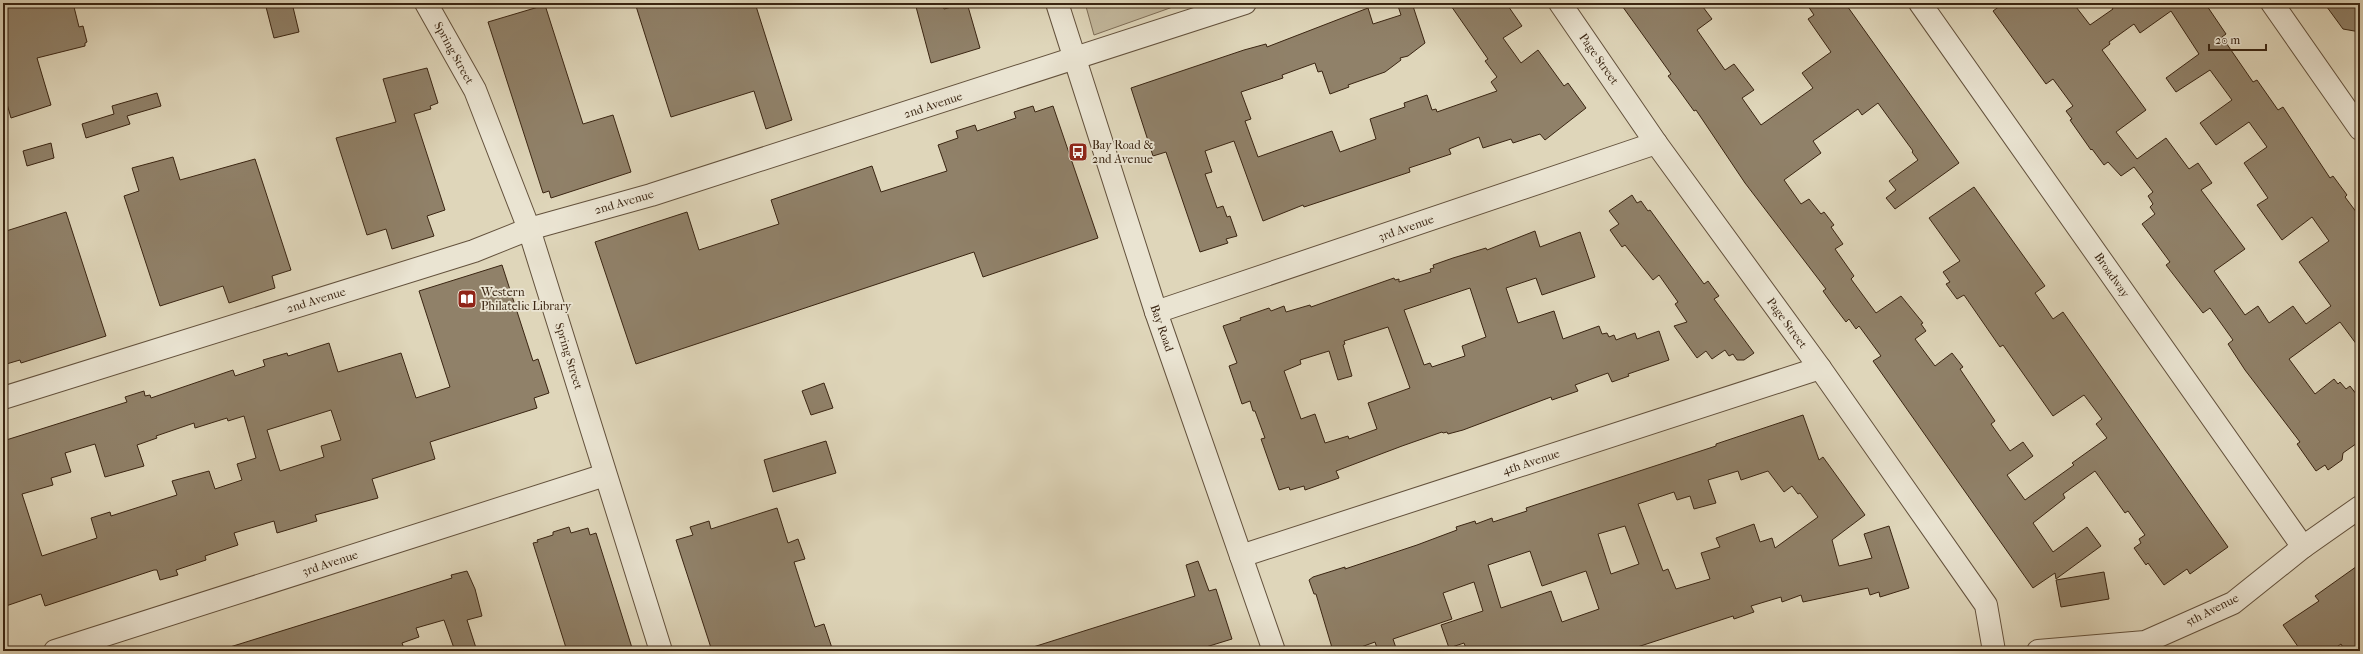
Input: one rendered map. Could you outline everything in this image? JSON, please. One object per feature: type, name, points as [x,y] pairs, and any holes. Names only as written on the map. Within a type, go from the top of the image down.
[{"type":"street","name":"Spring Street","points":[[426,3],[475,90],[529,229],[661,651]]},
{"type":"street","name":"Bay Road","points":[[1057,3],[1156,312],[1274,651]]},
{"type":"street","name":"2nd Avenue","points":[[3,398],[474,251],[529,229],[651,195],[1245,3]]},
{"type":"street","name":"Page Street","points":[[1560,3],[1656,143],[1820,368],[1986,605],[1994,651]]},
{"type":"street","name":"Broadway","points":[[1920,3],[2303,547]]},
{"type":"street","points":[[2272,3],[2360,129]]},
{"type":"street","name":"3rd Avenue","points":[[1156,312],[1656,143]]},
{"type":"street","name":"4th Avenue","points":[[1241,556],[1820,368]]},
{"type":"street","name":"3rd Avenue","points":[[55,651],[605,475]]},
{"type":"street","name":"5th Avenue","points":[[2038,651],[2145,642],[2232,603],[2303,547],[2360,507]]},
{"type":"shaded area","points":[[1085,3],[1184,3],[1094,35]]},
{"type":"building","points":[[3,3],[73,3],[79,27],[83,26],[87,42],[85,43],[85,46],[37,58],[51,105],[11,118],[3,90]]},
{"type":"building","points":[[265,3],[292,3],[299,32],[274,38]]},
{"type":"building","points":[[635,3],[755,3],[792,120],[766,129],[754,91],[671,117]]},
{"type":"building","points":[[915,3],[942,3],[944,9],[967,3],[980,48],[931,63]]},
{"type":"building","points":[[1397,3],[1412,3],[1425,43],[1408,56],[1400,58],[1401,60],[1385,72],[1348,85],[1349,87],[1330,94],[1322,71],[1318,72],[1315,63],[1282,75],[1283,78],[1241,92],[1251,119],[1245,121],[1258,157],[1332,131],[1340,152],[1376,139],[1370,119],[1405,107],[1404,103],[1427,95],[1432,110],[1436,109],[1437,112],[1497,91],[1491,82],[1497,77],[1485,61],[1488,59],[1449,3],[1506,3],[1522,26],[1503,38],[1521,63],[1538,50],[1564,86],[1568,83],[1586,108],[1545,140],[1540,134],[1513,143],[1511,139],[1483,148],[1479,137],[1449,149],[1451,154],[1409,168],[1410,172],[1304,207],[1303,205],[1263,221],[1234,141],[1205,151],[1212,172],[1205,174],[1217,208],[1223,206],[1227,217],[1230,216],[1237,236],[1226,239],[1228,243],[1200,252],[1166,152],[1153,156],[1131,88],[1244,50],[1266,44],[1267,47],[1368,8],[1373,24],[1401,15]]},
{"type":"building","points":[[1620,3],[1700,3],[1712,19],[1697,30],[1725,70],[1734,64],[1754,90],[1742,98],[1761,125],[1813,88],[1802,73],[1831,52],[1808,19],[1814,15],[1806,3],[1845,3],[1959,163],[1895,209],[1886,198],[1896,190],[1889,181],[1918,160],[1878,103],[1862,115],[1858,109],[1813,141],[1821,153],[1784,180],[1801,204],[1809,199],[1821,214],[1824,212],[1834,225],[1831,227],[1843,244],[1835,249],[1854,276],[1851,279],[1876,313],[1901,296],[1923,323],[1921,324],[1926,331],[1915,339],[1935,366],[1952,353],[1963,367],[1960,369],[1995,421],[1991,424],[2010,451],[2023,442],[2033,456],[2007,475],[2025,500],[2074,465],[2072,463],[2107,438],[2096,424],[2102,419],[2084,395],[2053,416],[2003,345],[2000,347],[1964,295],[1957,299],[1946,284],[1950,282],[1943,272],[1960,261],[1929,218],[1974,187],[2045,286],[2035,293],[2053,319],[2063,312],[2228,547],[2190,574],[2187,569],[2164,585],[2148,563],[2146,565],[2134,548],[2141,543],[2139,539],[2145,535],[2128,511],[2125,513],[2095,471],[2063,494],[2065,498],[2033,523],[2053,552],[2087,527],[2101,546],[2056,579],[2055,573],[2033,588],[1873,361],[1881,356],[1859,326],[1856,329],[1849,319],[1846,322],[1833,305],[1823,291],[1826,289],[1745,183],[1696,110],[1694,111],[1668,76],[1671,74]]},
{"type":"building","points":[[2004,3],[2073,3],[2090,25],[2113,9],[2109,3],[2205,3],[2226,34],[2222,37],[2253,82],[2257,80],[2278,110],[2283,107],[2330,178],[2333,176],[2347,195],[2345,197],[2360,217],[2360,349],[2340,322],[2289,359],[2315,394],[2334,379],[2338,384],[2340,382],[2346,389],[2350,386],[2360,399],[2360,441],[2343,453],[2342,460],[2328,470],[2325,465],[2316,471],[2297,444],[2300,442],[2245,370],[2228,344],[2233,340],[2210,308],[2203,313],[2166,265],[2170,262],[2142,224],[2155,214],[2150,207],[2153,204],[2148,196],[2153,192],[2134,167],[2121,176],[2108,162],[2104,165],[2092,149],[2091,150],[2070,120],[2072,119],[2066,111],[2073,106],[2053,79],[2046,84],[1993,11]],"holes":[[[2171,11],[2199,54],[2166,78],[2176,92],[2210,70],[2232,100],[2200,123],[2216,145],[2249,122],[2267,147],[2244,163],[2268,198],[2257,205],[2282,240],[2312,217],[2329,241],[2299,262],[2331,306],[2306,324],[2293,306],[2269,323],[2258,306],[2245,315],[2214,271],[2245,249],[2201,190],[2212,183],[2198,163],[2189,169],[2166,138],[2137,159],[2116,132],[2146,110],[2102,50],[2110,44],[2109,42],[2134,24],[2140,33]]]},
{"type":"building","points":[[2324,3],[2360,3],[2360,32],[2343,29]]},
{"type":"building","points":[[545,5],[583,124],[613,115],[631,172],[551,198],[549,191],[543,193],[488,22]]},
{"type":"building","points":[[427,68],[438,103],[430,106],[431,109],[414,114],[445,210],[427,216],[434,236],[392,249],[386,229],[367,235],[336,138],[396,122],[383,79]]},
{"type":"building","points":[[157,93],[161,106],[127,116],[130,124],[86,138],[82,124],[114,114],[112,106]]},
{"type":"building","points":[[1033,106],[1035,112],[1053,106],[1098,238],[983,277],[974,252],[636,364],[595,242],[687,212],[699,250],[779,224],[771,200],[872,166],[881,192],[947,171],[938,145],[958,138],[956,131],[975,125],[977,131],[1016,118],[1014,112]]},
{"type":"building","points":[[51,143],[54,158],[27,166],[23,151]]},
{"type":"building","points":[[173,157],[180,180],[255,159],[291,270],[272,276],[275,288],[229,303],[223,286],[160,306],[124,196],[139,191],[132,168]]},
{"type":"building","points":[[1632,195],[1637,203],[1641,201],[1648,211],[1650,210],[1704,284],[1708,281],[1719,296],[1714,299],[1754,353],[1744,360],[1737,360],[1733,354],[1729,356],[1725,350],[1712,359],[1706,351],[1697,358],[1674,326],[1687,322],[1675,304],[1678,302],[1659,275],[1653,280],[1625,245],[1622,247],[1610,230],[1619,224],[1609,211]]},
{"type":"building","points":[[66,212],[106,336],[21,363],[20,360],[3,365],[3,232]]},
{"type":"building","points":[[1535,231],[1540,247],[1580,232],[1595,277],[1542,295],[1536,278],[1506,288],[1518,323],[1554,311],[1563,339],[1599,326],[1602,334],[1607,333],[1609,337],[1614,335],[1616,340],[1635,333],[1637,339],[1659,331],[1669,360],[1628,374],[1629,376],[1612,382],[1608,373],[1575,385],[1578,391],[1552,400],[1551,397],[1463,430],[1448,434],[1447,432],[1442,432],[1402,446],[1336,471],[1339,478],[1305,490],[1304,486],[1290,490],[1289,487],[1279,490],[1261,439],[1265,438],[1255,411],[1253,411],[1250,401],[1242,404],[1229,366],[1237,363],[1223,326],[1241,320],[1240,318],[1269,308],[1271,311],[1284,306],[1286,312],[1310,305],[1311,307],[1394,278],[1395,280],[1399,279],[1399,282],[1431,272],[1430,269],[1434,268],[1433,265],[1486,248],[1487,250]],"holes":[[[1470,288],[1486,337],[1462,346],[1465,356],[1432,367],[1430,363],[1424,365],[1404,310]],[[1388,327],[1410,388],[1368,403],[1377,429],[1349,439],[1348,436],[1325,443],[1315,414],[1301,419],[1284,371],[1301,364],[1300,360],[1329,351],[1338,380],[1352,376],[1343,345],[1345,344],[1344,341]]]},
{"type":"building","points":[[502,265],[533,361],[538,359],[549,393],[534,398],[537,408],[430,442],[435,459],[372,479],[378,498],[315,515],[317,521],[277,533],[274,521],[234,533],[238,545],[205,556],[206,560],[176,570],[178,575],[160,580],[157,570],[154,570],[45,606],[41,594],[3,607],[3,441],[127,402],[125,397],[144,391],[145,396],[150,395],[151,398],[233,370],[235,376],[265,366],[263,360],[287,353],[288,356],[329,343],[338,372],[401,353],[416,398],[450,387],[419,291]],"holes":[[[331,410],[341,440],[321,446],[324,457],[280,471],[267,430]],[[244,416],[256,458],[237,464],[242,480],[215,489],[209,471],[172,481],[177,495],[111,516],[110,512],[91,518],[97,538],[42,556],[22,494],[53,485],[51,478],[71,472],[65,453],[95,444],[105,477],[144,466],[137,445],[157,438],[156,436],[194,423],[195,428],[227,418],[228,421]]]},
{"type":"building","points":[[824,383],[833,408],[811,415],[802,391]]},
{"type":"building","points":[[1803,415],[1819,460],[1823,457],[1865,515],[1832,540],[1839,566],[1872,558],[1864,534],[1889,526],[1909,588],[1880,597],[1879,592],[1870,595],[1868,588],[1803,602],[1801,595],[1782,602],[1781,597],[1751,606],[1754,612],[1734,619],[1733,616],[1625,651],[1467,651],[1464,643],[1449,648],[1441,625],[1483,611],[1474,582],[1443,593],[1452,619],[1393,639],[1397,651],[1378,651],[1375,642],[1350,651],[1333,651],[1316,594],[1314,594],[1309,580],[1313,577],[1345,567],[1345,569],[1417,545],[1457,530],[1456,527],[1475,521],[1476,524],[1492,518],[1493,522],[1527,511],[1526,508],[1716,446],[1716,444]],"holes":[[[1738,471],[1741,480],[1768,471],[1784,492],[1792,486],[1798,494],[1800,493],[1818,517],[1775,548],[1772,538],[1760,542],[1754,524],[1716,538],[1720,547],[1701,553],[1710,579],[1676,589],[1668,569],[1663,571],[1638,504],[1674,492],[1677,500],[1690,496],[1694,509],[1716,503],[1708,480]],[[1625,526],[1639,564],[1611,574],[1598,534]],[[1530,551],[1542,586],[1586,571],[1599,609],[1562,622],[1551,591],[1501,608],[1488,565]]]},
{"type":"building","points":[[826,441],[836,473],[773,492],[764,460]]},
{"type":"building","points":[[777,508],[788,543],[798,539],[805,559],[794,562],[815,627],[824,624],[833,651],[712,651],[676,540],[693,535],[690,527],[709,521],[711,529]]},
{"type":"building","points":[[569,527],[571,533],[588,528],[590,535],[596,533],[633,651],[567,651],[533,543],[538,542],[537,540],[553,535],[553,532]]},
{"type":"building","points":[[1198,561],[1209,591],[1216,589],[1232,639],[1193,651],[1031,651],[1030,648],[1195,596],[1186,565]]},
{"type":"building","points":[[2360,564],[2360,651],[2345,651],[2341,644],[2331,651],[2301,651],[2283,625],[2319,601],[2315,596]]},
{"type":"building","points":[[467,571],[475,589],[482,616],[467,620],[477,651],[455,651],[444,620],[416,628],[419,637],[402,643],[405,651],[230,651],[230,647],[452,578],[451,575]]},
{"type":"building","points":[[2104,572],[2109,599],[2061,607],[2056,580]]},
{"type":"place","name":"Bay Road & 2nd Avenue","points":[[1078,152]]},
{"type":"place","name":"Western Philatelic Library","points":[[467,299]]}]
